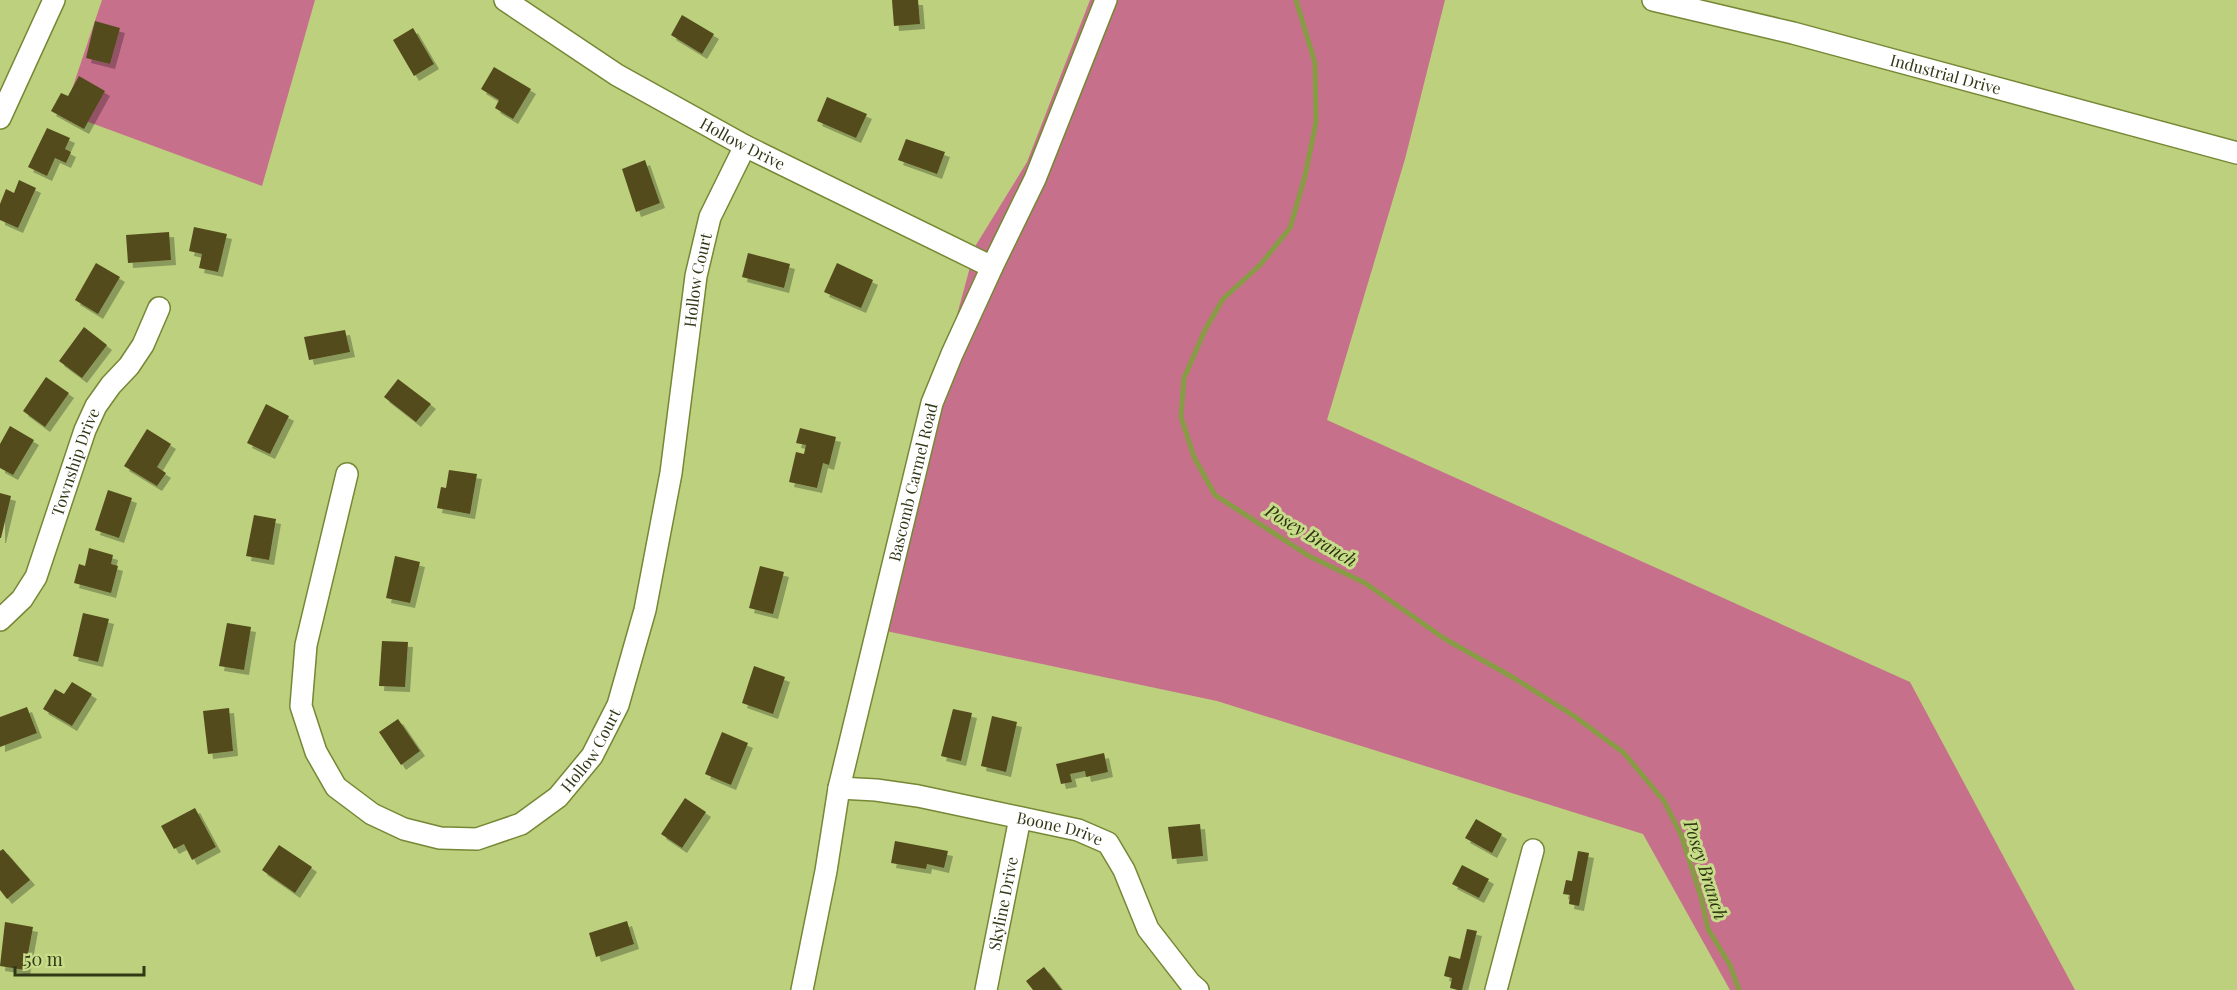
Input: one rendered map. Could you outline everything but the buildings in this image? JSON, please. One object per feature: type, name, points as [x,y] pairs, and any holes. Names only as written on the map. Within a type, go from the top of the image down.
[{"type":"street","points":[[0,118],[54,0]]},
{"type":"street","name":"Hollow Drive","points":[[505,0],[616,75],[745,146],[992,267]]},
{"type":"street","name":"Bascomb Carmel Road","points":[[802,990],[826,871],[839,788],[932,404],[952,354],[1035,179],[1106,0]]},
{"type":"street","name":"Industrial Drive","points":[[1653,0],[1793,33],[2237,153]]},
{"type":"street","name":"Hollow Court","points":[[347,474],[306,645],[302,706],[316,752],[336,787],[372,814],[404,829],[440,838],[477,839],[521,824],[558,797],[592,756],[618,705],[645,610],[669,484],[696,276],[710,218],[745,146]]},
{"type":"street","name":"Township Drive","points":[[0,620],[22,599],[36,577],[85,430],[96,406],[143,345],[159,308]]},
{"type":"street","name":"Boone Drive","points":[[839,788],[918,796],[1078,830],[1108,843],[1124,870],[1148,929],[1198,990]]},
{"type":"street","name":"Skyline Drive","points":[[986,990],[1020,818]]},
{"type":"street","points":[[1496,990],[1533,850]]},
{"type":"shaded area","points":[[102,0],[315,0],[262,186],[64,113]]},
{"type":"shaded area","points":[[1090,0],[1445,0],[1405,159],[1327,420],[1910,682],[2075,990],[1730,990],[1643,834],[1217,701],[872,628],[976,245],[1027,162]]},
{"type":"waterway","name":"Posey Branch","points":[[1296,0],[1315,63],[1316,122],[1305,176],[1290,228],[1260,265],[1223,299],[1205,330],[1184,378],[1181,417],[1194,457],[1215,495],[1309,556],[1365,583],[1445,639],[1514,678],[1574,716],[1624,753],[1664,801],[1681,835],[1701,897],[1708,929],[1730,965],[1739,990]]}]
